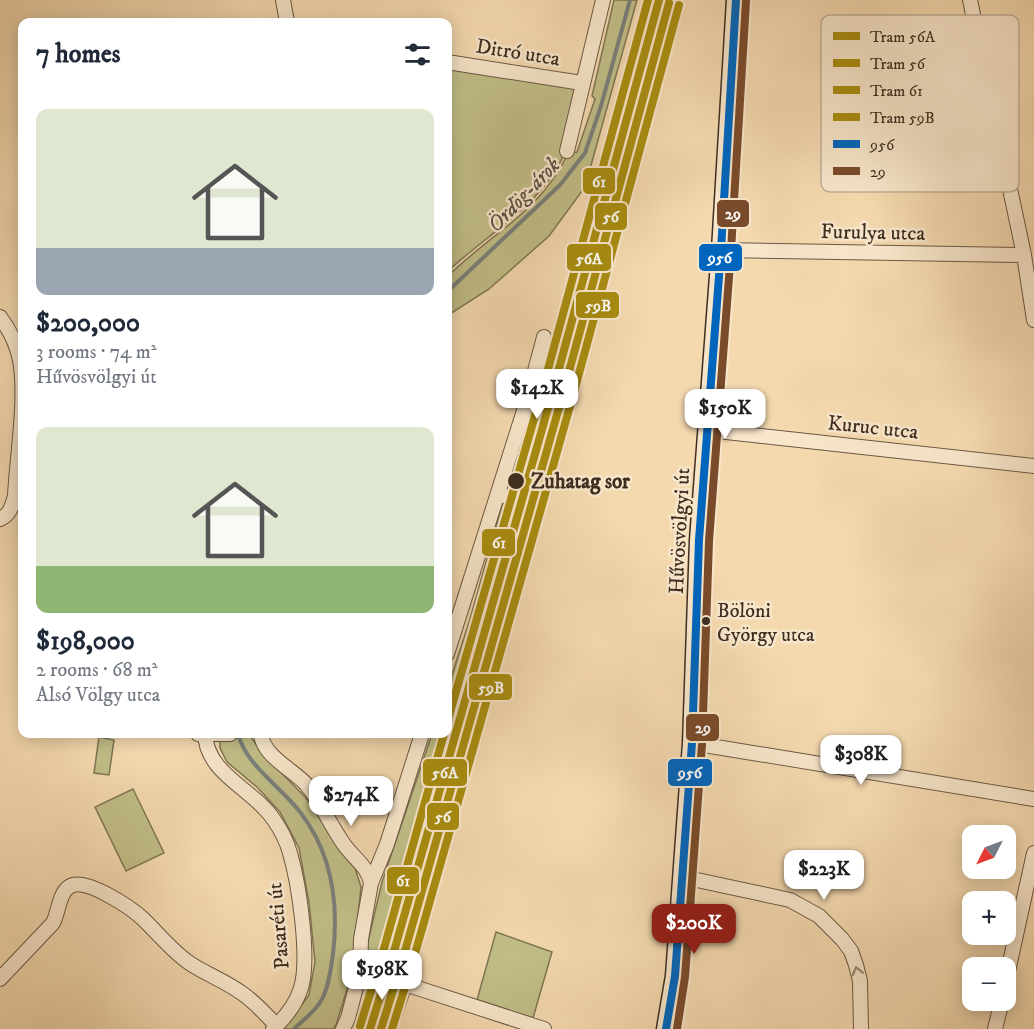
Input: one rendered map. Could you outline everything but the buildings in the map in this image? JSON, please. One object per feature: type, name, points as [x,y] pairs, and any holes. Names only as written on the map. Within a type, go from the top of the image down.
[{"type":"main road","name":"Hűvösvölgyi út","points":[[666,1029],[675,976],[683,877],[692,743],[699,540],[721,250],[736,0]]},
{"type":"street","points":[[283,0],[286,18]]},
{"type":"street","points":[[567,151],[603,0]]},
{"type":"street","points":[[389,1029],[405,984],[532,500],[672,0]]},
{"type":"street","points":[[970,0],[973,15]]},
{"type":"street","name":"Ditró utca","points":[[452,63],[582,83]]},
{"type":"street","points":[[1011,192],[1024,255],[1034,320]]},
{"type":"street","name":"Furulya utca","points":[[721,250],[1024,255]]},
{"type":"street","points":[[0,317],[11,335],[18,354]]},
{"type":"street","points":[[452,638],[498,495],[544,337]]},
{"type":"street","name":"Kuruc utca","points":[[708,430],[1034,466]]},
{"type":"street","points":[[0,519],[11,510],[15,496],[18,447]]},
{"type":"street","points":[[498,495],[532,500]]},
{"type":"street","name":"Pasaréti út","points":[[204,738],[215,762],[223,772],[266,810],[275,821],[290,851],[304,945],[304,974],[297,998],[275,1027]]},
{"type":"street","points":[[262,738],[266,748],[316,797],[343,844],[369,874],[371,883]]},
{"type":"street","points":[[343,1029],[360,972],[361,939],[371,883],[387,844],[421,738]]},
{"type":"street","points":[[692,743],[1034,799]]},
{"type":"street","points":[[1011,957],[1034,853]]},
{"type":"street","points":[[683,877],[790,900],[819,916],[833,928],[851,951],[860,981],[861,1029]]},
{"type":"street","points":[[0,979],[53,923],[58,914],[61,898],[67,888],[77,884],[84,885],[100,890],[139,915],[189,962],[242,993],[275,1027]]},
{"type":"street","points":[[360,972],[405,984],[544,1029]]},
{"type":"street","points":[[995,1029],[999,1011]]},
{"type":"shaded area","points":[[614,0],[637,0],[585,187],[549,236],[489,289],[452,313],[452,272],[530,206],[557,173],[568,153],[577,152],[595,99],[592,96]]},
{"type":"shaded area","points":[[662,0],[666,0],[550,422],[546,421],[579,306]]},
{"type":"shaded area","points":[[452,68],[578,88],[571,129],[557,168],[534,198],[452,268]]},
{"type":"shaded area","points":[[503,502],[508,503],[452,702],[452,675]]},
{"type":"shaded area","points":[[496,593],[500,594],[405,966],[393,971]]},
{"type":"shaded area","points":[[99,738],[114,740],[109,775],[94,773]]},
{"type":"shaded area","points":[[252,738],[261,752],[306,798],[355,868],[361,887],[352,973],[333,1029],[283,1029],[309,995],[315,962],[309,902],[299,848],[280,812],[257,787],[227,762],[220,748],[220,739]]},
{"type":"shaded area","points":[[431,738],[442,738],[374,967],[368,964],[365,954],[382,882]]},
{"type":"shaded area","points":[[133,789],[164,853],[126,871],[95,807]]},
{"type":"shaded area","points":[[496,932],[552,952],[533,1018],[477,1000]]},
{"type":"waterway","name":"Ördög-árok","points":[[452,287],[560,185],[585,153],[601,106],[630,0]]},
{"type":"waterway","name":"Ördög-árok","points":[[239,738],[248,756],[292,802],[311,828],[320,844],[331,879],[335,935],[328,983],[320,1003],[294,1029]]},
{"type":"tram line","name":"61","points":[[452,706],[544,384],[648,0]]},
{"type":"tram line","name":"56A","points":[[370,1029],[554,387],[659,0]]},
{"type":"tram line","name":"56","points":[[381,1029],[564,390],[669,3]]},
{"type":"tram line","name":"59B","points":[[392,1029],[574,392],[679,5]]},
{"type":"tram line","name":"61","points":[[360,1026],[443,738]]},
{"type":"transit line","name":"956","points":[[666,1029],[675,976],[692,743],[699,540],[721,250],[736,0]]},
{"type":"transit line","name":"29","points":[[677,1029],[685,977],[702,744],[709,541],[731,251],[746,1]]},
{"type":"place","name":"Zuhatag sor","points":[[516,481]]},
{"type":"place","name":"Bölöni György utca","points":[[706,621]]}]
